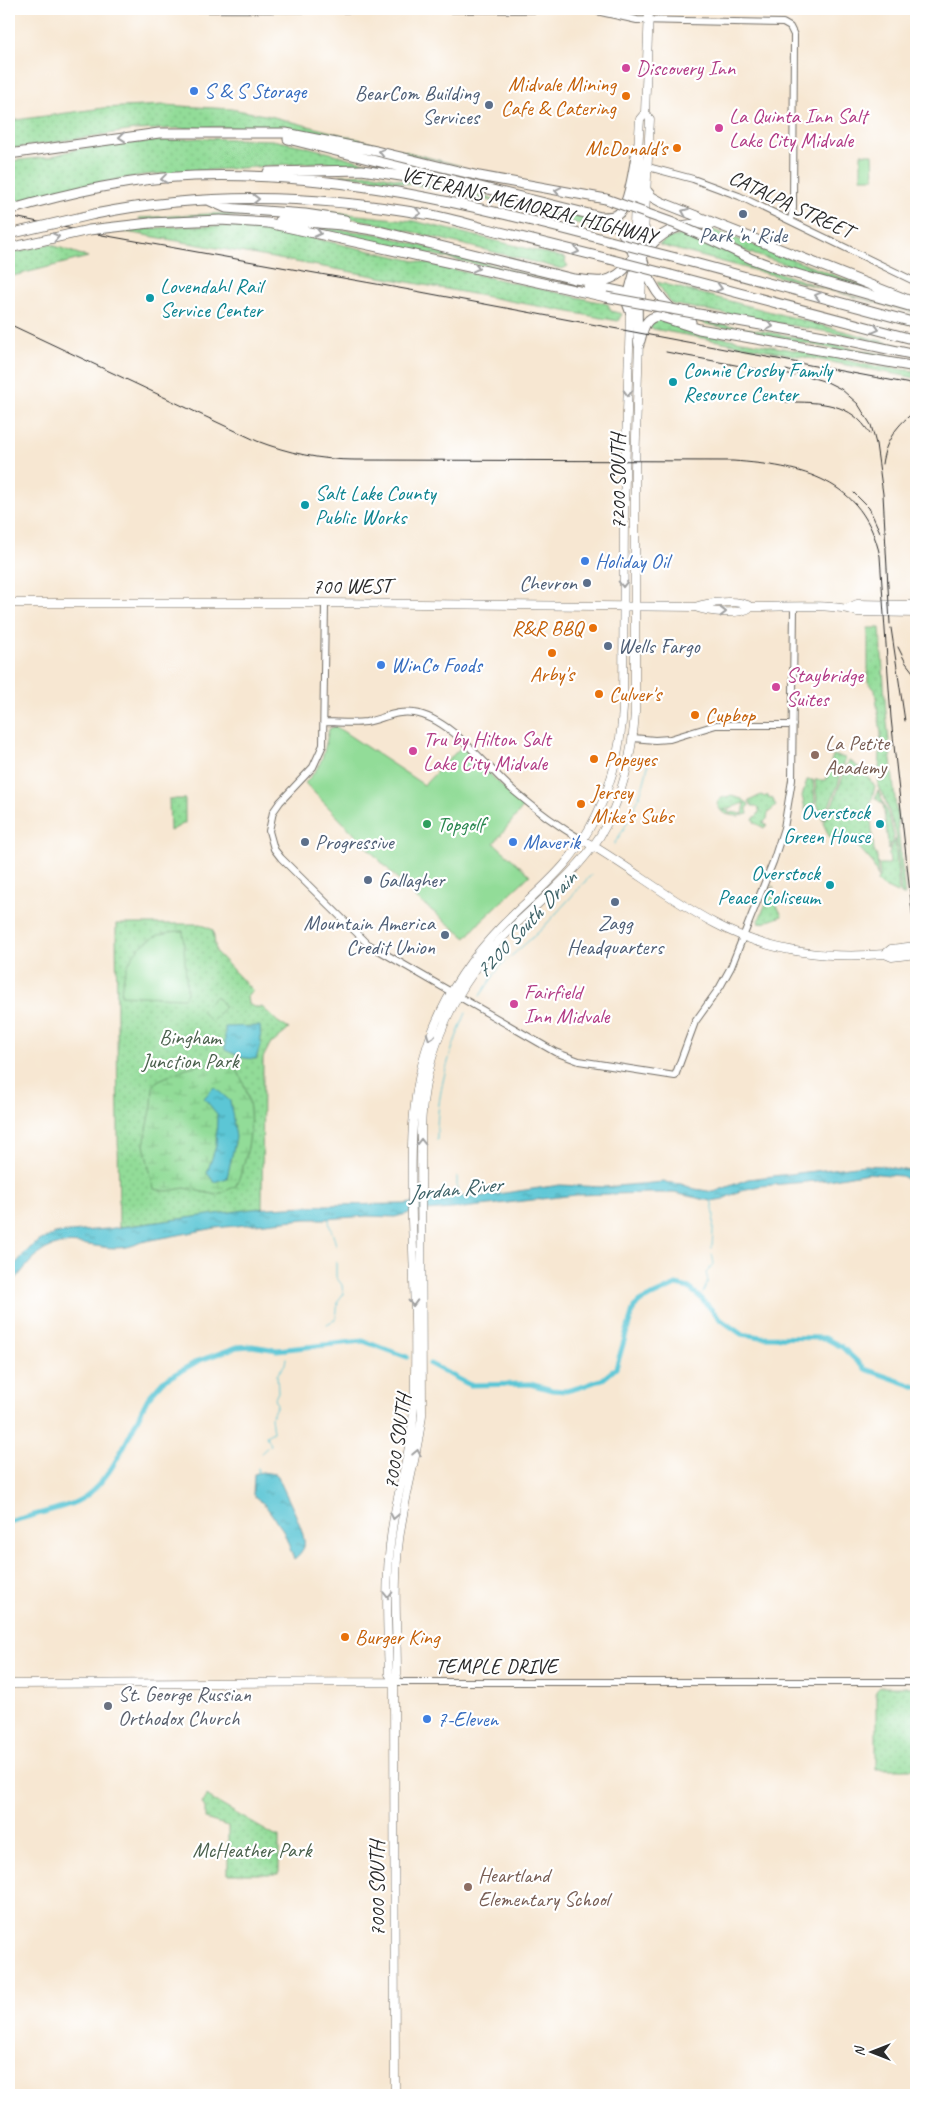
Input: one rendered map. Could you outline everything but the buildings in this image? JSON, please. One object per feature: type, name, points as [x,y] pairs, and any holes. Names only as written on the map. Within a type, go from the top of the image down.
[{"type":"highway","points":[[241,132],[299,141],[601,217],[621,231],[638,257],[653,286],[670,307],[684,318],[713,330]]},
{"type":"highway","points":[[9,154],[159,134],[241,132],[286,133],[313,137],[479,176],[606,199],[673,223],[752,259],[779,269],[916,308]]},
{"type":"highway","points":[[601,217],[616,215],[623,210],[629,193],[638,145]]},
{"type":"highway","points":[[638,145],[641,162],[637,332],[639,345]]},
{"type":"highway","points":[[192,176],[362,170],[505,194]]},
{"type":"highway","name":"VETERANS MEMORIAL HIGHWAY","points":[[9,210],[63,195],[192,176],[245,175],[387,188],[482,207],[916,323]]},
{"type":"highway","points":[[646,190],[652,197],[661,202],[916,303]]},
{"type":"highway","name":"VETERANS MEMORIAL HIGHWAY","points":[[9,234],[94,214],[155,204],[207,200],[282,199],[355,203],[428,214],[609,259],[916,340]]},
{"type":"highway","points":[[207,200],[226,208],[288,212],[348,220],[414,238]]},
{"type":"highway","points":[[9,248],[74,233],[150,222],[262,219],[336,225],[366,228],[414,238],[574,279],[590,286],[623,292],[630,310]]},
{"type":"highway","points":[[235,220],[283,226],[606,297],[841,339],[916,355]]},
{"type":"highway","points":[[574,279],[598,281],[610,279],[621,272],[658,238],[678,227],[700,224],[726,228]]},
{"type":"highway","points":[[630,289],[644,228]]},
{"type":"highway","points":[[639,345],[646,323],[656,316],[699,329],[916,367]]},
{"type":"main road","points":[[638,145],[640,119],[645,113],[649,9]]},
{"type":"main road","points":[[644,228],[650,119],[645,113]]},
{"type":"main road","name":"7200 SOUTH","points":[[455,994],[482,948],[557,872],[582,840],[607,792],[619,747],[623,708],[624,509],[630,289]]},
{"type":"main road","name":"7200 SOUTH","points":[[455,994],[496,944],[560,884],[592,846],[606,823],[627,770],[635,713],[635,468],[639,345]]},
{"type":"main road","name":"700 WEST","points":[[9,604],[325,603],[695,606],[707,612],[745,612],[751,607],[794,607],[848,608],[857,612],[916,613]]},
{"type":"main road","name":"700 WEST","points":[[848,608],[857,604],[916,605]]},
{"type":"main road","points":[[582,840],[703,917],[744,937],[780,948],[809,954],[846,956],[885,954],[892,957],[916,954]]},
{"type":"main road","points":[[885,954],[891,949],[916,946]]},
{"type":"main road","name":"7000 SOUTH","points":[[417,1223],[412,1208],[412,1123],[418,1080],[430,1036],[455,994]]},
{"type":"main road","name":"7000 SOUTH","points":[[395,2095],[394,1682],[388,1673],[388,1567],[394,1515],[408,1453],[414,1408],[417,1223],[421,1207],[421,1121],[426,1084],[436,1044],[455,994]]},
{"type":"main road","name":"TEMPLE DRIVE","points":[[9,1684],[394,1682]]},
{"type":"street","points":[[140,9],[592,10],[634,20],[649,21],[779,22],[790,27],[794,35],[793,208],[791,220]]},
{"type":"street","name":"CATALPA STREET","points":[[648,167],[723,190],[791,220],[916,282]]},
{"type":"street","points":[[325,603],[323,745],[316,763],[280,802],[272,815],[269,831],[274,849],[368,944],[455,994],[567,1057],[676,1076],[695,1022],[726,978],[744,937],[773,862],[785,822],[792,780],[794,607]]},
{"type":"street","points":[[324,722],[363,722],[402,712],[416,713],[432,718],[453,732],[515,792],[551,820],[582,840]]},
{"type":"street","points":[[633,738],[651,740],[670,739],[716,725],[793,725]]},
{"type":"street","name":"TEMPLE DRIVE","points":[[394,1682],[916,1682]]},
{"type":"green space","points":[[164,105],[231,109],[270,116],[461,166],[333,137],[282,130],[221,127],[134,130],[9,149],[9,121],[103,108]]},
{"type":"green space","points":[[198,138],[272,140],[304,146],[367,163],[368,165],[323,162],[144,175],[77,187],[9,204],[9,161],[49,157],[77,149],[108,145]]},
{"type":"green space","points":[[861,154],[873,154],[874,178],[861,178]]},
{"type":"green space","points":[[374,174],[597,220],[607,224],[607,227],[602,230],[504,204],[439,190],[340,175]]},
{"type":"green space","points":[[302,209],[414,221],[566,258],[565,262],[568,266],[562,269],[372,222]]},
{"type":"green space","points":[[225,213],[276,215],[336,223],[232,216],[140,220],[139,218]]},
{"type":"green space","points":[[184,226],[246,226],[295,234],[608,304],[611,311],[622,314],[618,321],[121,231]]},
{"type":"green space","points":[[310,226],[378,234],[551,281],[340,234]]},
{"type":"green space","points":[[707,230],[713,230],[888,295],[755,255],[705,233]]},
{"type":"green space","points":[[687,234],[768,269],[820,287],[916,313],[659,245],[668,238]]},
{"type":"green space","points":[[49,244],[88,257],[9,277],[9,254]]},
{"type":"green space","points":[[657,282],[916,350],[851,336],[671,304]]},
{"type":"green space","points":[[658,319],[714,336],[833,357],[872,366],[916,371],[916,378],[648,328],[650,322]]},
{"type":"green space","points":[[693,319],[916,361],[916,365],[706,324]]},
{"type":"green space","points":[[868,628],[880,628],[886,712],[905,896],[901,894],[896,834],[885,799],[878,787],[881,734],[875,690],[868,682]]},
{"type":"green space","name":"Topgolf","points":[[335,726],[424,785],[462,746],[510,794],[525,805],[494,843],[530,875],[481,921],[466,938],[415,897],[305,783],[320,763],[329,729]]},
{"type":"green space","points":[[833,755],[845,758],[845,760],[838,785],[823,820],[817,803],[815,780],[826,780]]},
{"type":"green space","points":[[849,760],[861,769],[875,786],[870,807],[878,877],[871,861],[855,843],[842,838],[830,838],[823,823],[835,798]]},
{"type":"green space","points":[[807,780],[813,780],[815,802],[807,816],[802,796]]},
{"type":"green space","points":[[878,790],[889,817],[894,836],[889,850],[883,804],[875,798]]},
{"type":"green space","points":[[761,795],[772,797],[776,806],[768,813],[767,819],[763,823],[767,825],[764,828],[755,823],[753,819],[759,813],[759,809],[756,806],[752,806],[749,801]]},
{"type":"green space","points":[[731,796],[742,799],[749,804],[748,814],[729,815],[731,812],[743,814],[745,803],[723,810],[729,811],[728,815],[721,811],[717,804],[719,800]]},
{"type":"green space","points":[[169,799],[185,799],[185,823],[170,831]]},
{"type":"green space","points":[[895,839],[899,892],[897,893],[880,885],[877,881],[880,875],[879,864],[890,864],[889,854]]},
{"type":"green space","points":[[773,886],[775,901],[782,916],[760,924],[759,920]]},
{"type":"green space","name":"Bingham Junction Park","points":[[116,924],[200,924],[213,930],[216,952],[253,991],[247,996],[248,1004],[254,1007],[262,1007],[278,1022],[289,1029],[270,1044],[263,1058],[262,1209],[119,1227]]},
{"type":"green space","points":[[183,931],[187,993],[184,998],[121,995],[126,969],[138,949],[147,941],[157,936],[169,932]]},
{"type":"green space","points":[[216,996],[225,1007],[211,1021],[201,1011]]},
{"type":"green space","points":[[204,1064],[235,1067],[243,1081],[248,1096],[250,1110],[249,1141],[242,1171],[236,1186],[216,1195],[185,1188],[167,1191],[154,1189],[144,1145],[152,1105],[153,1087],[157,1081],[186,1068]]},
{"type":"green space","points":[[880,1687],[916,1687],[916,1769],[876,1769],[876,1691]]},
{"type":"green space","name":"McHeather Park","points":[[206,1796],[275,1836],[279,1836],[279,1874],[228,1874],[228,1826],[205,1819],[205,1808],[202,1803]]},
{"type":"water","points":[[260,1026],[261,1043],[256,1059],[244,1058],[225,1050],[225,1027]]},
{"type":"water","points":[[214,1087],[230,1101],[236,1137],[227,1178],[214,1182],[207,1173],[216,1146],[217,1114],[204,1098]]},
{"type":"water","points":[[865,1165],[916,1172],[916,1184],[901,1176],[868,1173],[828,1180],[760,1186],[742,1190],[723,1199],[711,1201],[674,1193],[576,1195],[414,1212],[395,1217],[367,1216],[305,1219],[215,1228],[141,1242],[128,1247],[116,1248],[65,1244],[52,1246],[40,1253],[27,1265],[9,1288],[9,1271],[30,1248],[41,1240],[57,1233],[107,1229],[252,1209],[325,1205],[405,1204],[446,1197],[484,1196],[560,1185],[605,1187],[663,1182],[681,1184],[695,1189],[714,1192],[748,1179]]},
{"type":"water","points":[[262,1472],[278,1476],[299,1522],[304,1547],[294,1559],[283,1530],[265,1505],[253,1495],[254,1474]]},
{"type":"waterway","name":"7200 South Drain","points":[[614,844],[636,804],[644,782],[648,762]]},
{"type":"waterway","name":"7200 South Drain","points":[[480,996],[501,965],[541,930],[592,874]]},
{"type":"waterway","name":"7200 South Drain","points":[[437,1140],[437,1123],[444,1075],[466,1013]]},
{"type":"waterway","name":"7200 South Drain","points":[[457,1176],[457,1198]]},
{"type":"waterway","points":[[711,1199],[714,1214],[712,1248]]},
{"type":"waterway","points":[[329,1219],[336,1246]]},
{"type":"waterway","points":[[703,1293],[708,1281],[706,1273],[714,1264],[712,1254]]},
{"type":"waterway","points":[[327,1324],[336,1319],[338,1301],[343,1294],[342,1285],[336,1277],[336,1262]]},
{"type":"waterway","points":[[430,1364],[470,1385],[530,1384],[552,1390],[566,1391],[581,1387],[603,1379],[616,1368],[634,1307],[641,1301],[676,1285],[689,1288],[720,1319],[741,1334],[761,1337],[825,1338],[842,1347],[865,1369],[916,1387]]},
{"type":"waterway","points":[[9,1522],[56,1509],[85,1497],[108,1473],[126,1443],[148,1398],[163,1381],[198,1361],[237,1347],[252,1346],[277,1350],[363,1341],[407,1357]]},
{"type":"waterway","points":[[261,1453],[270,1445],[266,1436],[273,1432],[271,1417],[277,1405],[275,1398],[278,1392],[277,1375],[285,1364],[286,1358]]},
{"type":"waterway","points":[[258,1468],[258,1473]]},
{"type":"tram line","points":[[9,324],[257,441],[305,455],[329,459],[355,460],[733,461],[783,467],[805,473],[826,482],[844,493],[860,509],[872,530],[880,556],[891,718],[916,948]]},
{"type":"tram line","points":[[854,493],[869,508],[880,532]]},
{"type":"railway","points":[[9,216],[102,235],[410,290],[916,385]]},
{"type":"railway","points":[[666,352],[794,376]]},
{"type":"railway","points":[[786,370],[827,382],[841,389],[858,404],[871,425],[876,444],[883,494],[890,624]]},
{"type":"railway","points":[[786,402],[834,406],[854,416],[863,423],[870,434]]},
{"type":"railway","points":[[882,464],[886,448],[893,433],[916,411]]},
{"type":"railway","points":[[891,628],[905,721]]},
{"type":"railway","points":[[898,647],[906,663],[916,676]]},
{"type":"place","name":"Discovery Inn","points":[[626,68]]},
{"type":"place","name":"S & S Storage","points":[[194,91]]},
{"type":"place","name":"Midvale Mining Cafe & Catering","points":[[626,96]]},
{"type":"place","name":"BearCom Building Services","points":[[489,105]]},
{"type":"place","name":"La Quinta Inn Salt Lake City Midvale","points":[[719,128]]},
{"type":"place","name":"McDonald's","points":[[677,148]]},
{"type":"place","name":"Park 'n' Ride","points":[[743,214]]},
{"type":"place","name":"Lovendahl Rail Service Center","points":[[150,298]]},
{"type":"place","name":"Connie Crosby Family Resource Center","points":[[673,382]]},
{"type":"place","name":"Salt Lake County Public Works","points":[[305,505]]},
{"type":"place","name":"Holiday Oil","points":[[585,561]]},
{"type":"place","name":"Chevron","points":[[587,583]]},
{"type":"place","name":"R&R BBQ","points":[[593,628]]},
{"type":"place","name":"Wells Fargo","points":[[608,646]]},
{"type":"place","name":"Arby's","points":[[552,653]]},
{"type":"place","name":"WinCo Foods","points":[[381,665]]},
{"type":"place","name":"Staybridge Suites","points":[[776,687]]},
{"type":"place","name":"Culver's","points":[[599,694]]},
{"type":"place","name":"Cupbop","points":[[695,715]]},
{"type":"place","name":"Tru by Hilton Salt Lake City Midvale","points":[[413,751]]},
{"type":"place","name":"La Petite Academy","points":[[815,755]]},
{"type":"place","name":"Popeyes","points":[[594,759]]},
{"type":"place","name":"Jersey Mike's Subs","points":[[581,804]]},
{"type":"place","name":"Topgolf","points":[[427,824]]},
{"type":"place","name":"Overstock Green House","points":[[880,824]]},
{"type":"place","name":"Progressive","points":[[305,842]]},
{"type":"place","name":"Maverik","points":[[513,842]]},
{"type":"place","name":"Gallagher","points":[[368,880]]},
{"type":"place","name":"Overstock Peace Coliseum","points":[[830,885]]},
{"type":"place","name":"Zagg Headquarters","points":[[615,902]]},
{"type":"place","name":"Mountain America Credit Union","points":[[445,935]]},
{"type":"place","name":"Fairfield Inn Midvale","points":[[514,1004]]},
{"type":"place","name":"Burger King","points":[[345,1637]]},
{"type":"place","name":"St. George Russian Orthodox Church","points":[[108,1706]]},
{"type":"place","name":"7-Eleven","points":[[427,1719]]},
{"type":"place","name":"Heartland Elementary School","points":[[468,1887]]},
{"type":"water label","name":"Jordan River","points":[[455,1188]]}]
